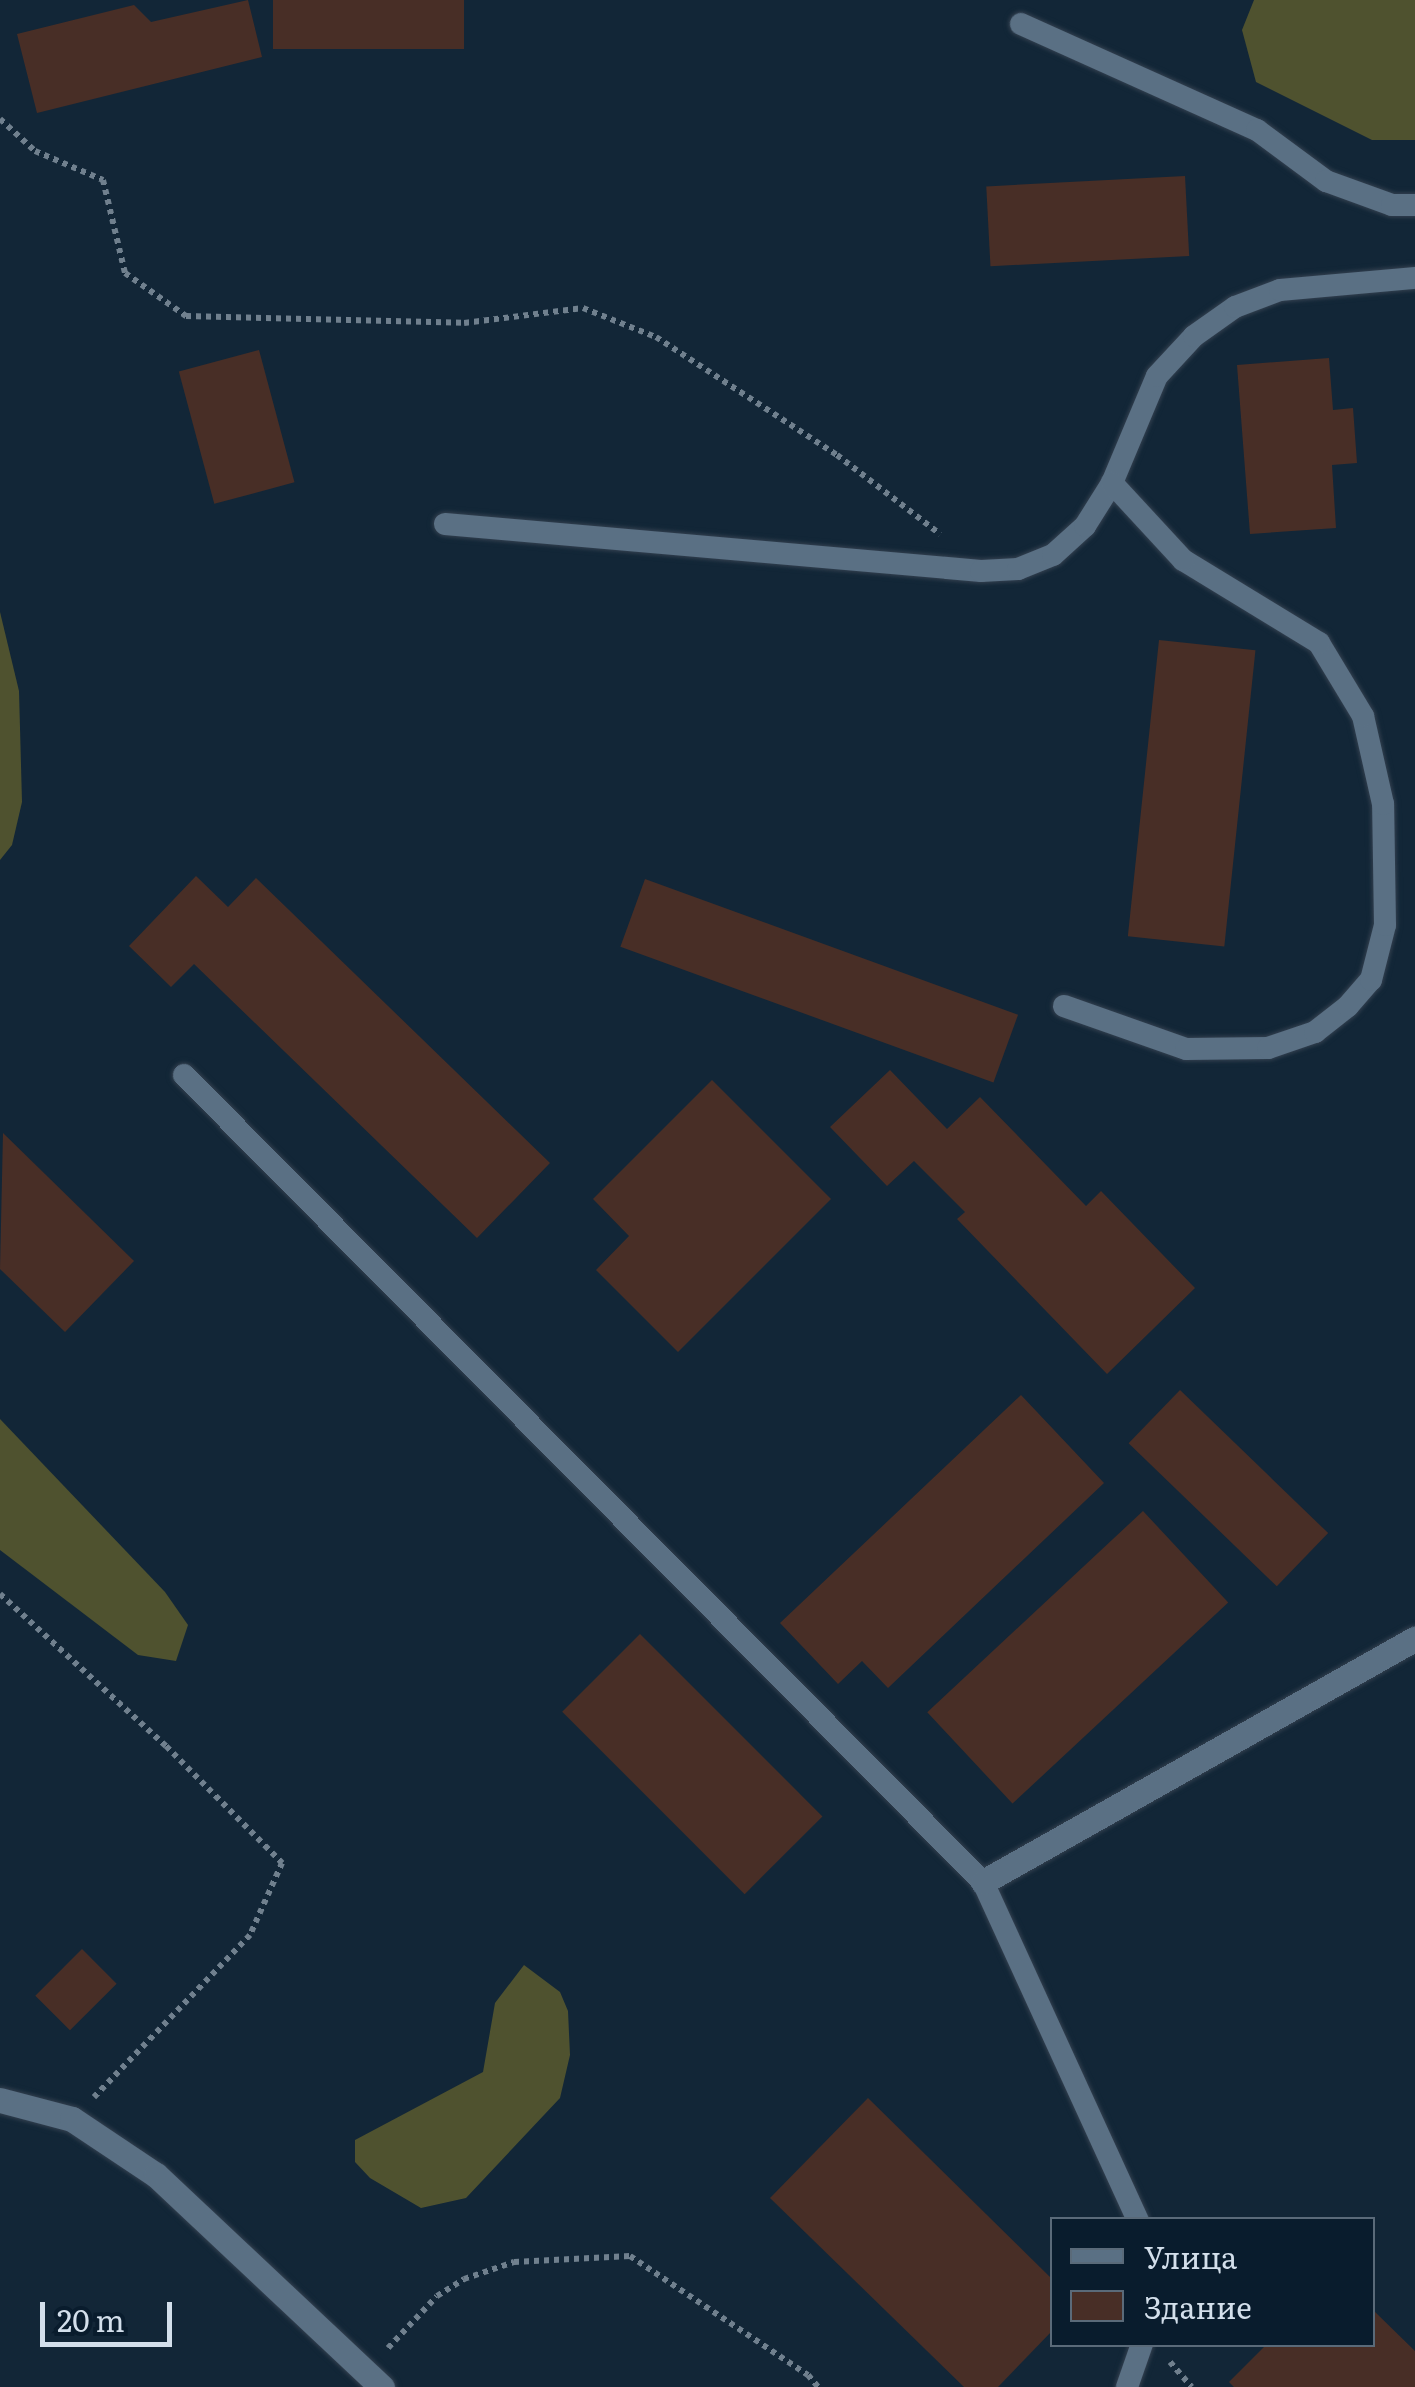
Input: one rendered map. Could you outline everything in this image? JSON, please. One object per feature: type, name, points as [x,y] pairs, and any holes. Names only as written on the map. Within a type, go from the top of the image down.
[{"type":"street","points":[[982,1882],[1415,1639]]},
{"type":"street","points":[[0,2100],[72,2119],[156,2174],[374,2379]]},
{"type":"lane","points":[[1021,24],[1257,130],[1326,181],[1392,206],[1415,206]]},
{"type":"lane","points":[[445,524],[981,572],[1018,569],[1053,556],[1086,526],[1112,483],[1157,376],[1194,336],[1236,307],[1280,290],[1415,278]]},
{"type":"lane","points":[[1064,1006],[1186,1049],[1268,1048],[1315,1032],[1348,1006],[1371,980],[1385,925],[1383,804],[1363,716],[1319,644],[1183,560],[1112,483]]},
{"type":"lane","points":[[184,1076],[982,1882],[1137,2217]]},
{"type":"lane","points":[[1128,2387],[1141,2347]]},
{"type":"path","points":[[0,119],[35,150],[103,180],[125,273],[186,316],[464,323],[583,308],[656,338],[836,455],[918,514],[981,572]]},
{"type":"path","points":[[0,1594],[166,1746],[282,1863],[250,1936],[72,2119]]},
{"type":"path","points":[[374,2379],[437,2296],[464,2280],[514,2262],[630,2256],[808,2375],[818,2387]]},
{"type":"green space","points":[[1254,0],[1415,0],[1415,140],[1372,140],[1256,82],[1242,30]]},
{"type":"green space","points":[[0,612],[19,691],[22,802],[12,845],[0,860]]},
{"type":"green space","points":[[0,1419],[165,1592],[188,1625],[176,1661],[138,1655],[0,1550]]},
{"type":"green space","points":[[524,1965],[560,1992],[568,2011],[570,2055],[560,2098],[466,2198],[421,2208],[370,2178],[355,2162],[355,2140],[483,2072],[495,2003]]},
{"type":"building","points":[[248,0],[262,57],[37,113],[17,34],[134,5],[151,22]]},
{"type":"building","points":[[273,0],[464,0],[464,49],[273,49]]},
{"type":"building","points":[[1185,176],[1189,256],[990,266],[986,186]]},
{"type":"building","points":[[259,350],[294,482],[214,504],[179,371]]},
{"type":"building","points":[[1329,358],[1333,410],[1353,408],[1357,463],[1332,465],[1336,528],[1250,534],[1237,365]]},
{"type":"building","points":[[1159,640],[1255,650],[1224,947],[1128,936]]},
{"type":"building","points":[[196,876],[228,907],[256,878],[550,1163],[477,1238],[194,964],[171,987],[129,946]]},
{"type":"building","points":[[645,879],[1018,1015],[993,1082],[620,947]]},
{"type":"building","points":[[890,1070],[947,1129],[980,1097],[1086,1206],[1101,1191],[1195,1288],[1107,1374],[957,1219],[965,1212],[914,1161],[887,1186],[830,1127]]},
{"type":"building","points":[[712,1080],[831,1199],[678,1352],[596,1270],[629,1236],[593,1199]]},
{"type":"building","points":[[3,1133],[134,1261],[65,1332],[0,1269]]},
{"type":"building","points":[[1180,1390],[1328,1533],[1277,1586],[1129,1443]]},
{"type":"building","points":[[1021,1395],[1104,1483],[888,1688],[862,1661],[838,1684],[780,1623]]},
{"type":"building","points":[[1143,1511],[1228,1602],[1013,1804],[927,1712]]},
{"type":"building","points":[[640,1634],[822,1816],[745,1894],[562,1712]]},
{"type":"building","points":[[82,1949],[117,1984],[70,2030],[35,1996]]},
{"type":"building","points":[[868,2098],[1050,2277],[1050,2333],[998,2387],[964,2387],[770,2198]]},
{"type":"building","points":[[1375,2312],[1415,2351],[1415,2387],[1234,2387],[1229,2382],[1264,2347],[1375,2347]]}]
